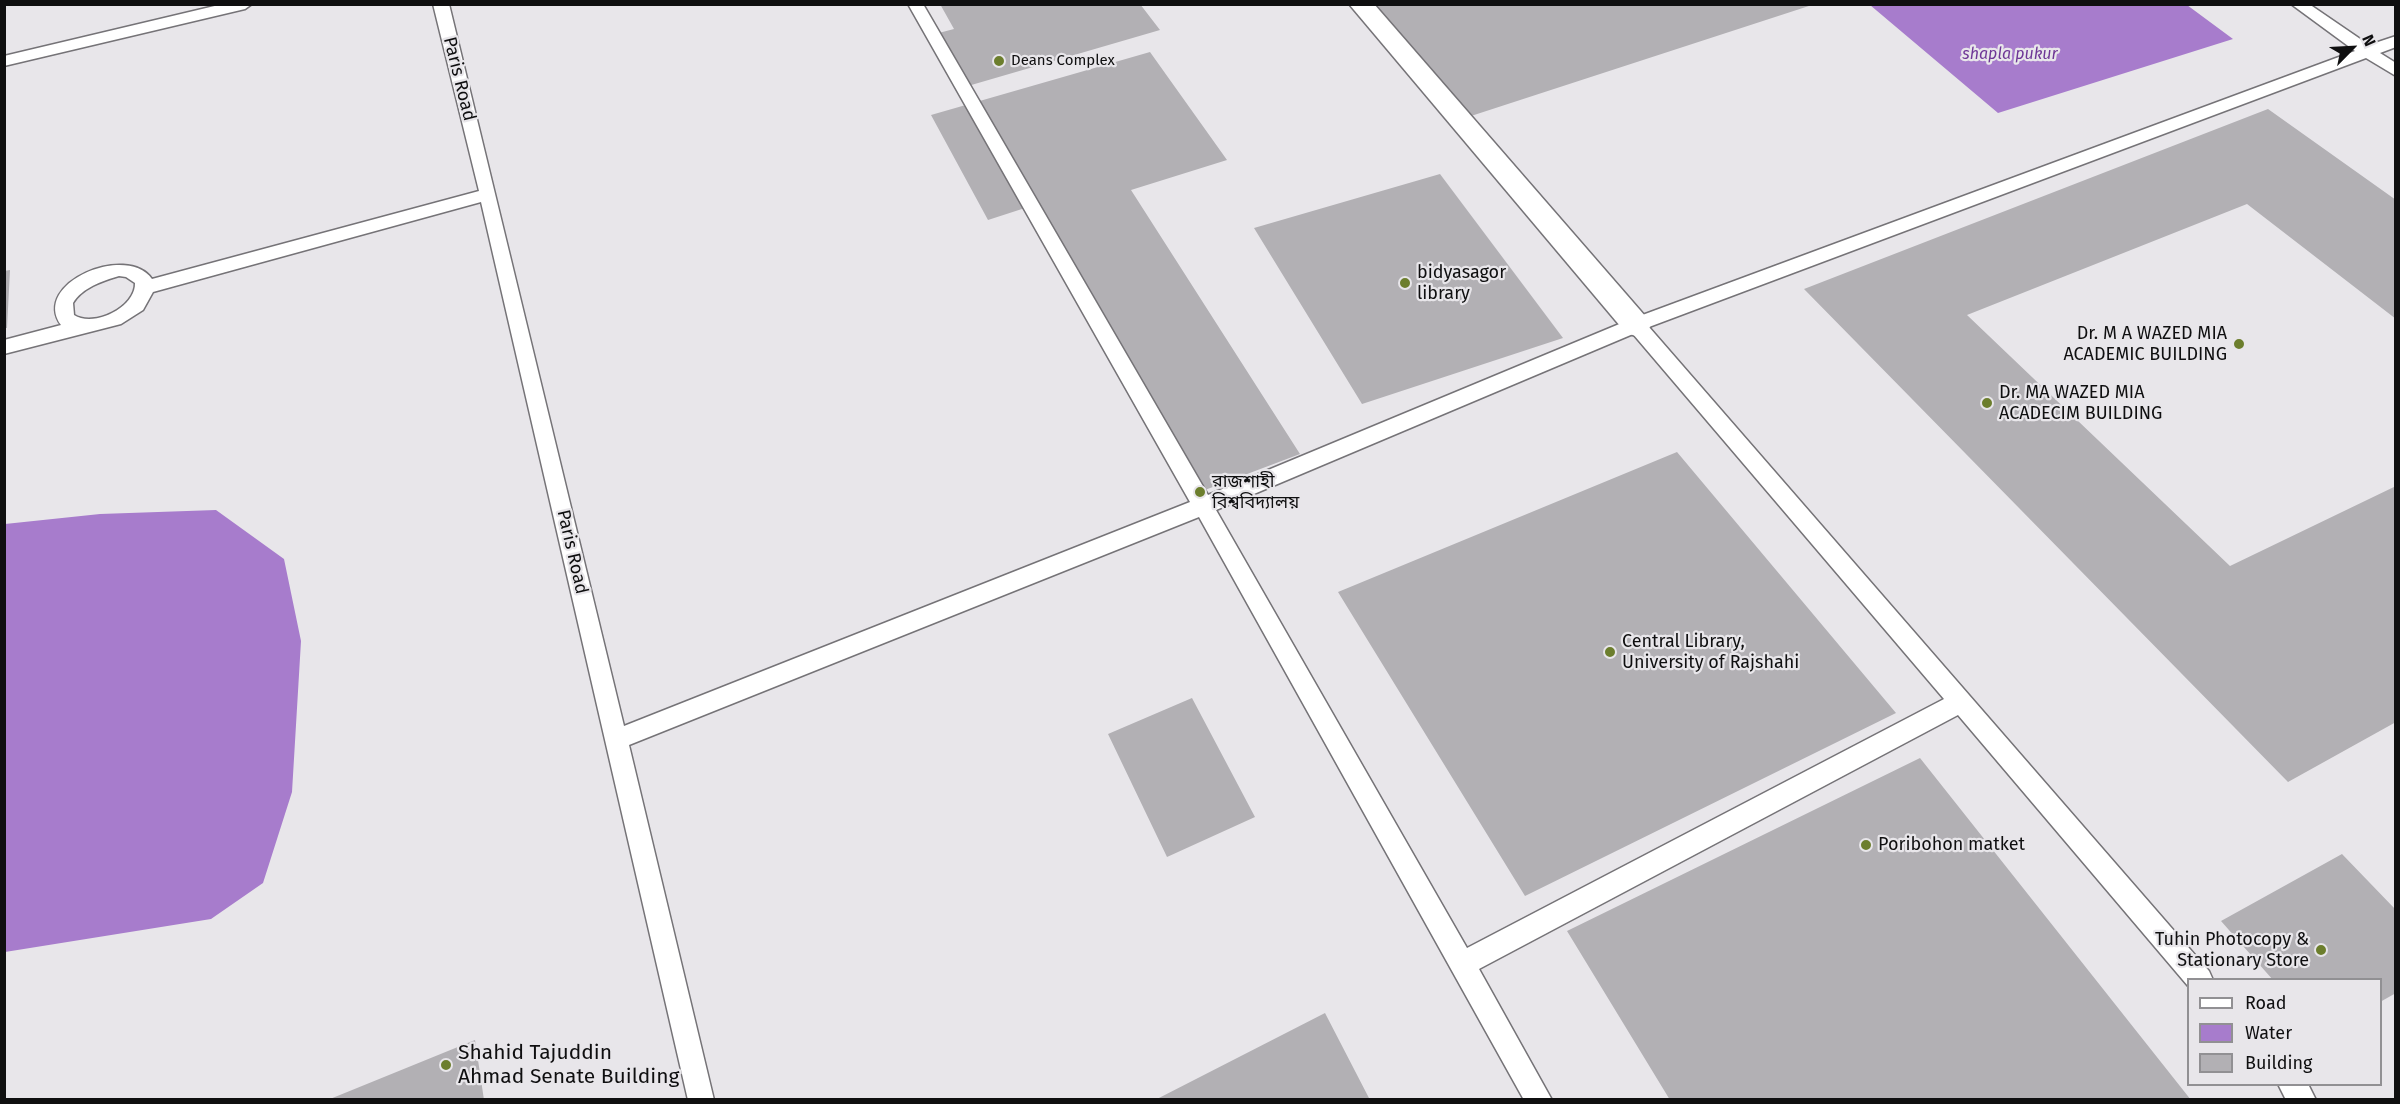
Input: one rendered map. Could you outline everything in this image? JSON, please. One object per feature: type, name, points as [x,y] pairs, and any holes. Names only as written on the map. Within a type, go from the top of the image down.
[{"type":"street","points":[[1361,4],[1636,325]]},
{"type":"lane","points":[[4,61],[245,4]]},
{"type":"lane","name":"Paris Road","points":[[441,4],[488,194],[701,1100]]},
{"type":"lane","points":[[915,4],[1203,506],[1539,1100]]},
{"type":"lane","points":[[2298,4],[2396,72]]},
{"type":"lane","points":[[615,740],[1203,506],[1636,325],[2396,41]]},
{"type":"lane","points":[[146,287],[488,194]]},
{"type":"lane","points":[[4,346],[113,321],[137,305],[146,287],[144,280],[138,274],[119,270],[94,277],[81,284],[65,302],[63,311],[66,319],[74,324],[85,326]]},
{"type":"lane","points":[[1636,325],[2198,978]]},
{"type":"lane","points":[[1463,964],[1961,702]]},
{"type":"lane","points":[[2292,1086],[2303,1100]]},
{"type":"water","name":"shapla pukur","points":[[1870,5],[2187,5],[2233,39],[1998,113]]},
{"type":"water","points":[[216,510],[284,559],[301,641],[292,792],[263,883],[211,919],[5,952],[5,524],[100,514]]},
{"type":"building","name":"Deans Complex","points":[[940,4],[1140,4],[1160,30],[961,88],[931,35],[954,29]]},
{"type":"building","points":[[1373,4],[1812,4],[1812,5],[1471,116]]},
{"type":"building","points":[[1150,52],[1227,160],[1131,190],[1300,454],[1189,496],[1025,208],[988,220],[931,115]]},
{"type":"building","name":"Dr. MA WAZED MIA ACADECIM BUILDING","points":[[2268,109],[2396,200],[2396,319],[2247,204],[1967,315],[2230,566],[2396,486],[2396,722],[2288,782],[1804,289]]},
{"type":"building","name":"bidyasagor library","points":[[1440,174],[1563,338],[1362,404],[1254,228]]},
{"type":"building","points":[[10,270],[7,328],[4,328],[4,271]]},
{"type":"building","name":"Central Library, University of Rajshahi","points":[[1677,452],[1896,713],[1525,896],[1338,592]]},
{"type":"building","points":[[1192,698],[1255,817],[1167,857],[1108,734]]},
{"type":"building","name":"Poribohon matket","points":[[1920,758],[2191,1100],[1670,1100],[1567,931]]},
{"type":"building","name":"Tuhin Photocopy & Stationary Store","points":[[2342,854],[2396,910],[2396,993],[2382,1001],[2382,978],[2271,978],[2221,921]]},
{"type":"building","points":[[1325,1013],[1370,1100],[1155,1100]]},
{"type":"building","name":"Shahid Tajuddin Ahmad Senate Building","points":[[475,1040],[484,1100],[330,1100],[330,1099]]},
{"type":"place","name":"Deans Complex","points":[[999,61]]},
{"type":"place","name":"bidyasagor library","points":[[1405,283]]},
{"type":"place","name":"Dr. M A WAZED MIA ACADEMIC BUILDING","points":[[2239,344]]},
{"type":"place","name":"Dr. MA WAZED MIA ACADECIM BUILDING","points":[[1987,403]]},
{"type":"place","name":"রাজশাহী বিশ্ববিদ্যালয়","points":[[1200,492]]},
{"type":"place","name":"Central Library, University of Rajshahi","points":[[1610,652]]},
{"type":"place","name":"Poribohon matket","points":[[1866,845]]},
{"type":"place","name":"Tuhin Photocopy & Stationary Store","points":[[2321,950]]},
{"type":"place","name":"Shahid Tajuddin Ahmad Senate Building","points":[[446,1065]]}]
